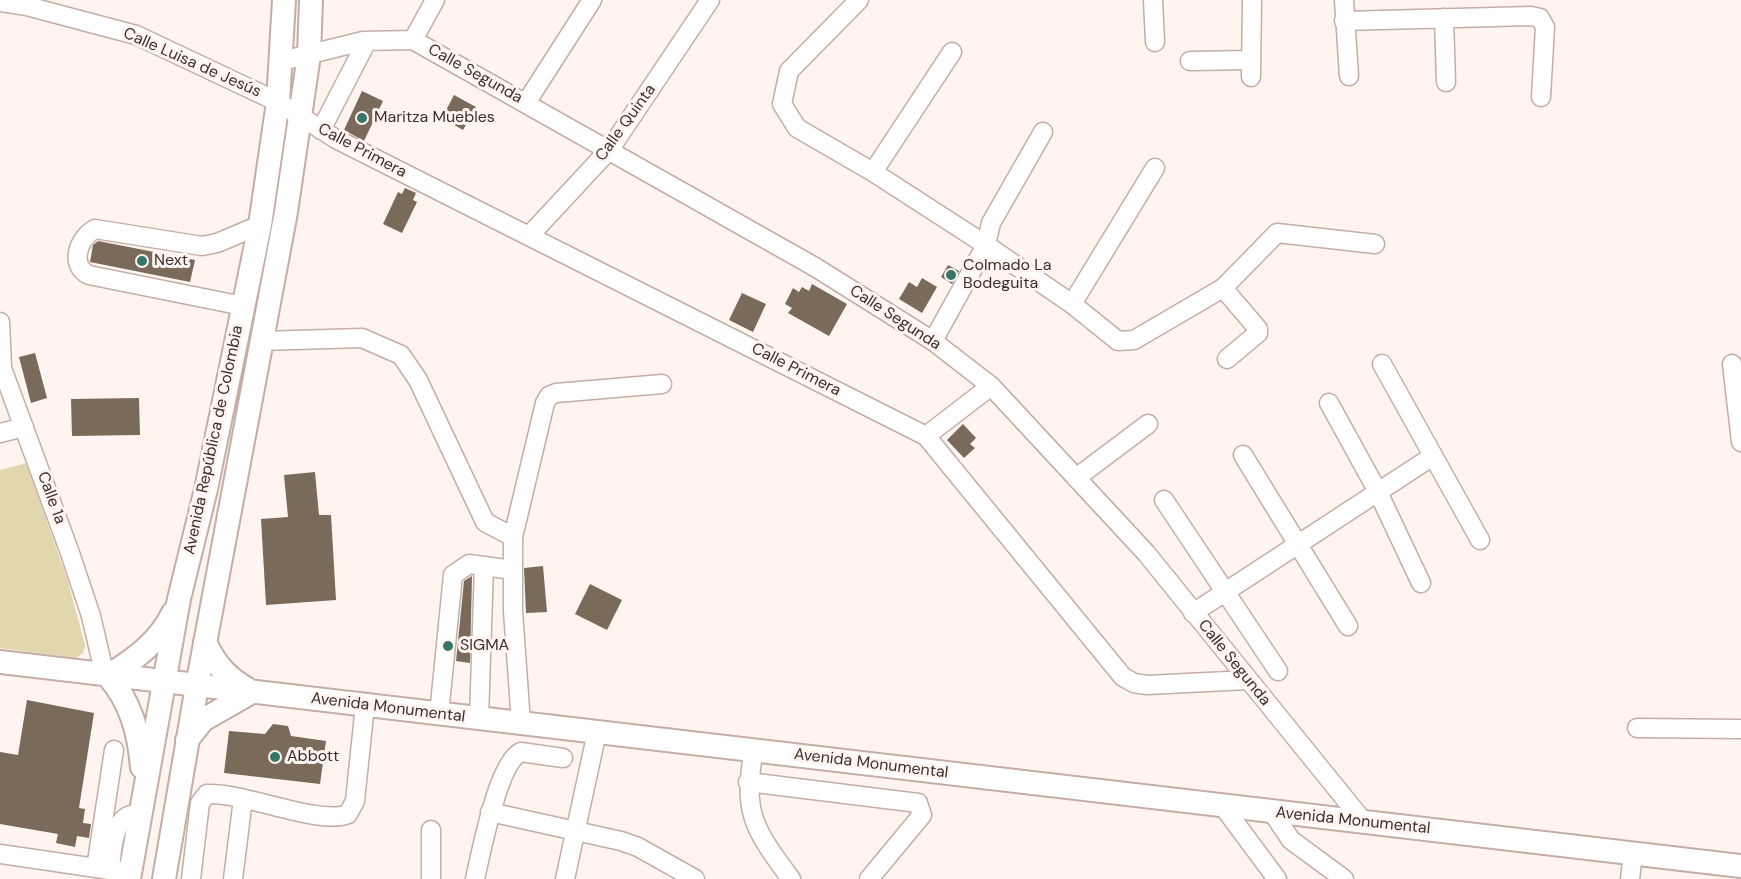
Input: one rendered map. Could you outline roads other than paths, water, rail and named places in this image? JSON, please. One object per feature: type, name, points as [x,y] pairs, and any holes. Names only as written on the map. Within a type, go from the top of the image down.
[{"type":"main road","name":"Avenida República de Colombia","points":[[116,873],[140,814],[179,599],[206,489],[260,225],[278,102],[284,0]]},
{"type":"main road","name":"Avenida República de Colombia","points":[[164,879],[196,686],[279,253],[309,55],[311,0]]},
{"type":"main road","points":[[255,250],[279,253]]},
{"type":"main road","points":[[144,787],[141,758],[131,714],[123,694],[106,676],[151,645],[166,628],[179,599]]},
{"type":"main road","points":[[205,642],[215,664],[231,680],[252,692]]},
{"type":"main road","name":"Avenida Monumental","points":[[0,662],[1741,866]]},
{"type":"main road","points":[[187,740],[203,720],[252,692]]},
{"type":"street","points":[[413,40],[435,0]]},
{"type":"street","points":[[526,103],[592,0]]},
{"type":"street","name":"Calle Quinta","points":[[529,236],[610,149],[710,0]]},
{"type":"street","points":[[859,0],[789,71],[782,104],[797,128],[873,172],[986,245],[1072,304],[1118,341],[1126,342],[1223,288],[1277,233],[1375,244]]},
{"type":"street","points":[[1153,0],[1155,42]]},
{"type":"street","points":[[1190,61],[1251,68],[1252,0]]},
{"type":"street","points":[[1344,0],[1349,76]]},
{"type":"street","name":"Calle Luisa de Jesús","points":[[0,2],[27,6],[136,35],[278,102]]},
{"type":"street","points":[[1344,21],[1531,16],[1540,18],[1545,27],[1541,96]]},
{"type":"street","points":[[1444,18],[1446,82]]},
{"type":"street","name":"Calle Segunda","points":[[282,61],[367,41],[413,40],[610,149],[815,267],[933,341],[991,386],[1146,553],[1363,821]]},
{"type":"street","points":[[321,130],[367,41]]},
{"type":"street","points":[[873,172],[952,52]]},
{"type":"street","name":"Calle Primera","points":[[278,102],[321,130],[926,436],[1124,677],[1147,685],[1248,680]]},
{"type":"street","points":[[933,341],[986,245],[991,223],[1043,132]]},
{"type":"street","points":[[1072,304],[1155,168]]},
{"type":"street","points":[[243,306],[81,272],[77,263],[81,242],[86,234],[95,229],[202,246],[217,243],[260,225]]},
{"type":"street","points":[[1223,288],[1258,333],[1227,359]]},
{"type":"street","name":"Calle 1a","points":[[0,323],[1,369],[70,553],[91,616],[106,676]]},
{"type":"street","points":[[261,341],[362,338],[401,355],[418,380],[485,522],[513,537]]},
{"type":"street","points":[[1382,364],[1480,540]]},
{"type":"street","points":[[1732,364],[1741,442]]},
{"type":"street","points":[[521,723],[513,611],[513,537],[545,403],[549,396],[556,393],[662,384]]},
{"type":"street","points":[[926,436],[991,386]]},
{"type":"street","points":[[1329,403],[1378,492],[1422,583]]},
{"type":"street","points":[[1076,478],[1148,424]]},
{"type":"street","points":[[0,433],[24,428]]},
{"type":"street","points":[[1243,456],[1348,626]]},
{"type":"street","points":[[1193,613],[1433,456]]},
{"type":"street","points":[[1164,500],[1278,671]]},
{"type":"street","points":[[440,714],[453,575],[469,564],[513,570]]},
{"type":"street","points":[[479,718],[484,566]]},
{"type":"street","points":[[191,879],[201,798],[212,794],[330,817],[348,814],[355,801],[365,705]]},
{"type":"street","points":[[1636,728],[1741,729]]},
{"type":"street","points":[[565,879],[597,732]]},
{"type":"street","points":[[0,854],[116,873],[114,750]]},
{"type":"street","points":[[754,750],[748,783],[757,829],[791,879]]},
{"type":"street","points":[[475,879],[490,812],[509,763],[516,754],[527,752],[563,758]]},
{"type":"street","points":[[748,783],[918,803],[922,815],[869,879]]},
{"type":"street","points":[[232,879],[243,799]]},
{"type":"street","points":[[1222,804],[1277,879]]},
{"type":"street","points":[[490,812],[638,847],[695,879]]},
{"type":"street","points":[[1272,812],[1291,840],[1344,879]]},
{"type":"street","points":[[431,830],[431,879]]},
{"type":"street","points":[[1630,879],[1633,854]]},
{"type":"street","points":[[1741,873],[1741,879]]},
{"type":"place","name":"Maritza Muebles","points":[[362,118]]},
{"type":"place","name":"Next","points":[[142,261]]},
{"type":"place","name":"Colmado La Bodeguita","points":[[951,275]]},
{"type":"place","name":"SIGMA","points":[[448,646]]},
{"type":"place","name":"Abbott","points":[[275,757]]}]
